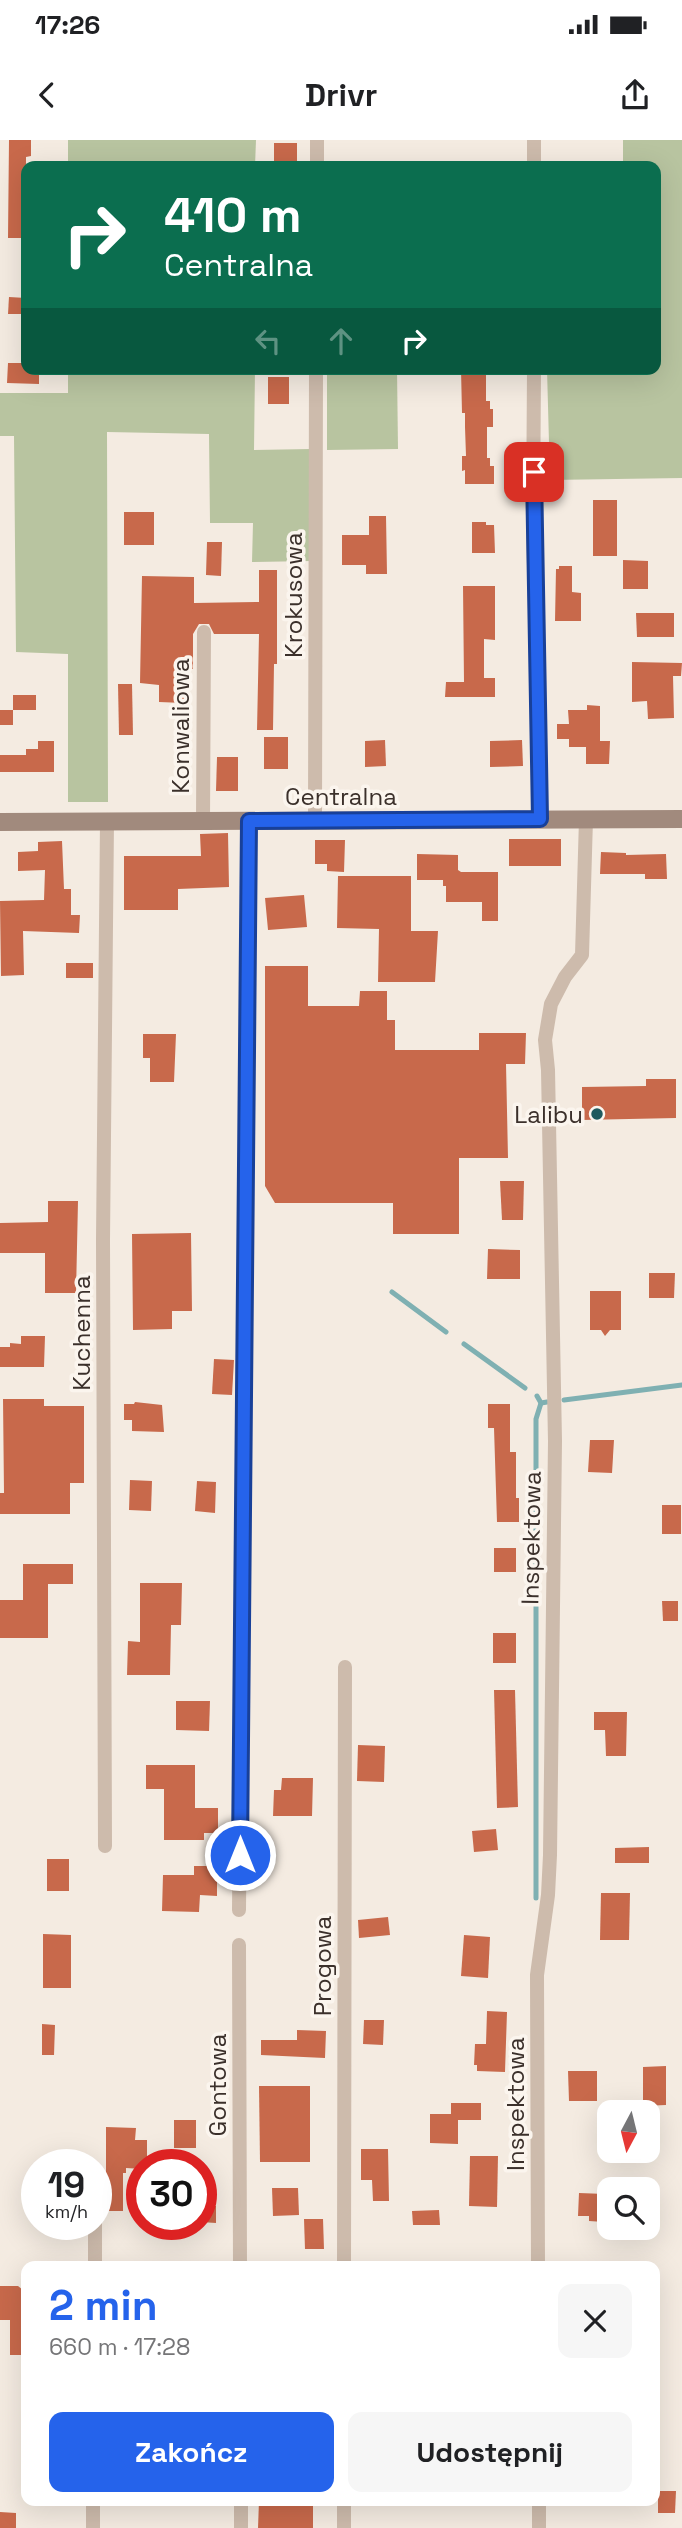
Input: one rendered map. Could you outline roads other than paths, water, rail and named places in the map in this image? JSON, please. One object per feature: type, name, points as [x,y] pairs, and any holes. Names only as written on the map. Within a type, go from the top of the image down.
[{"type":"street","points":[[317,140],[317,161]]},
{"type":"street","points":[[534,140],[534,161]]},
{"type":"street","name":"Krokusowa","points":[[315,821],[316,375]]},
{"type":"street","points":[[534,375],[533,523],[540,819]]},
{"type":"street","name":"Konwaliowa","points":[[203,821],[204,632]]},
{"type":"street","name":"Inspektowa","points":[[538,2261],[537,1975],[548,1895],[550,1855],[555,1441],[548,1070],[545,1040],[551,1004],[565,977],[582,955],[586,819]]},
{"type":"street","name":"Centralna","points":[[0,822],[682,820]]},
{"type":"street","name":"Kuchenna","points":[[105,1846],[103,1226],[107,821]]},
{"type":"street","points":[[239,1910],[249,821]]},
{"type":"street","name":"Progowa","points":[[344,2261],[345,1667]]},
{"type":"street","name":"Gontowa","points":[[239,1945],[240,2261]]},
{"type":"street","points":[[95,2240],[95,2261]]},
{"type":"street","points":[[93,2506],[93,2528]]},
{"type":"street","points":[[240,2506],[241,2528]]},
{"type":"street","points":[[344,2506],[344,2528]]},
{"type":"street","points":[[539,2506],[539,2528]]},
{"type":"waterway","points":[[392,1292],[446,1332]]},
{"type":"waterway","points":[[464,1344],[525,1388]]},
{"type":"waterway","points":[[564,1400],[682,1385]]},
{"type":"waterway","points":[[537,1396],[541,1403],[547,1402]]},
{"type":"waterway","points":[[536,1898],[536,1419],[541,1403]]},
{"type":"place","name":"Lalibu","points":[[597,1114]]}]
